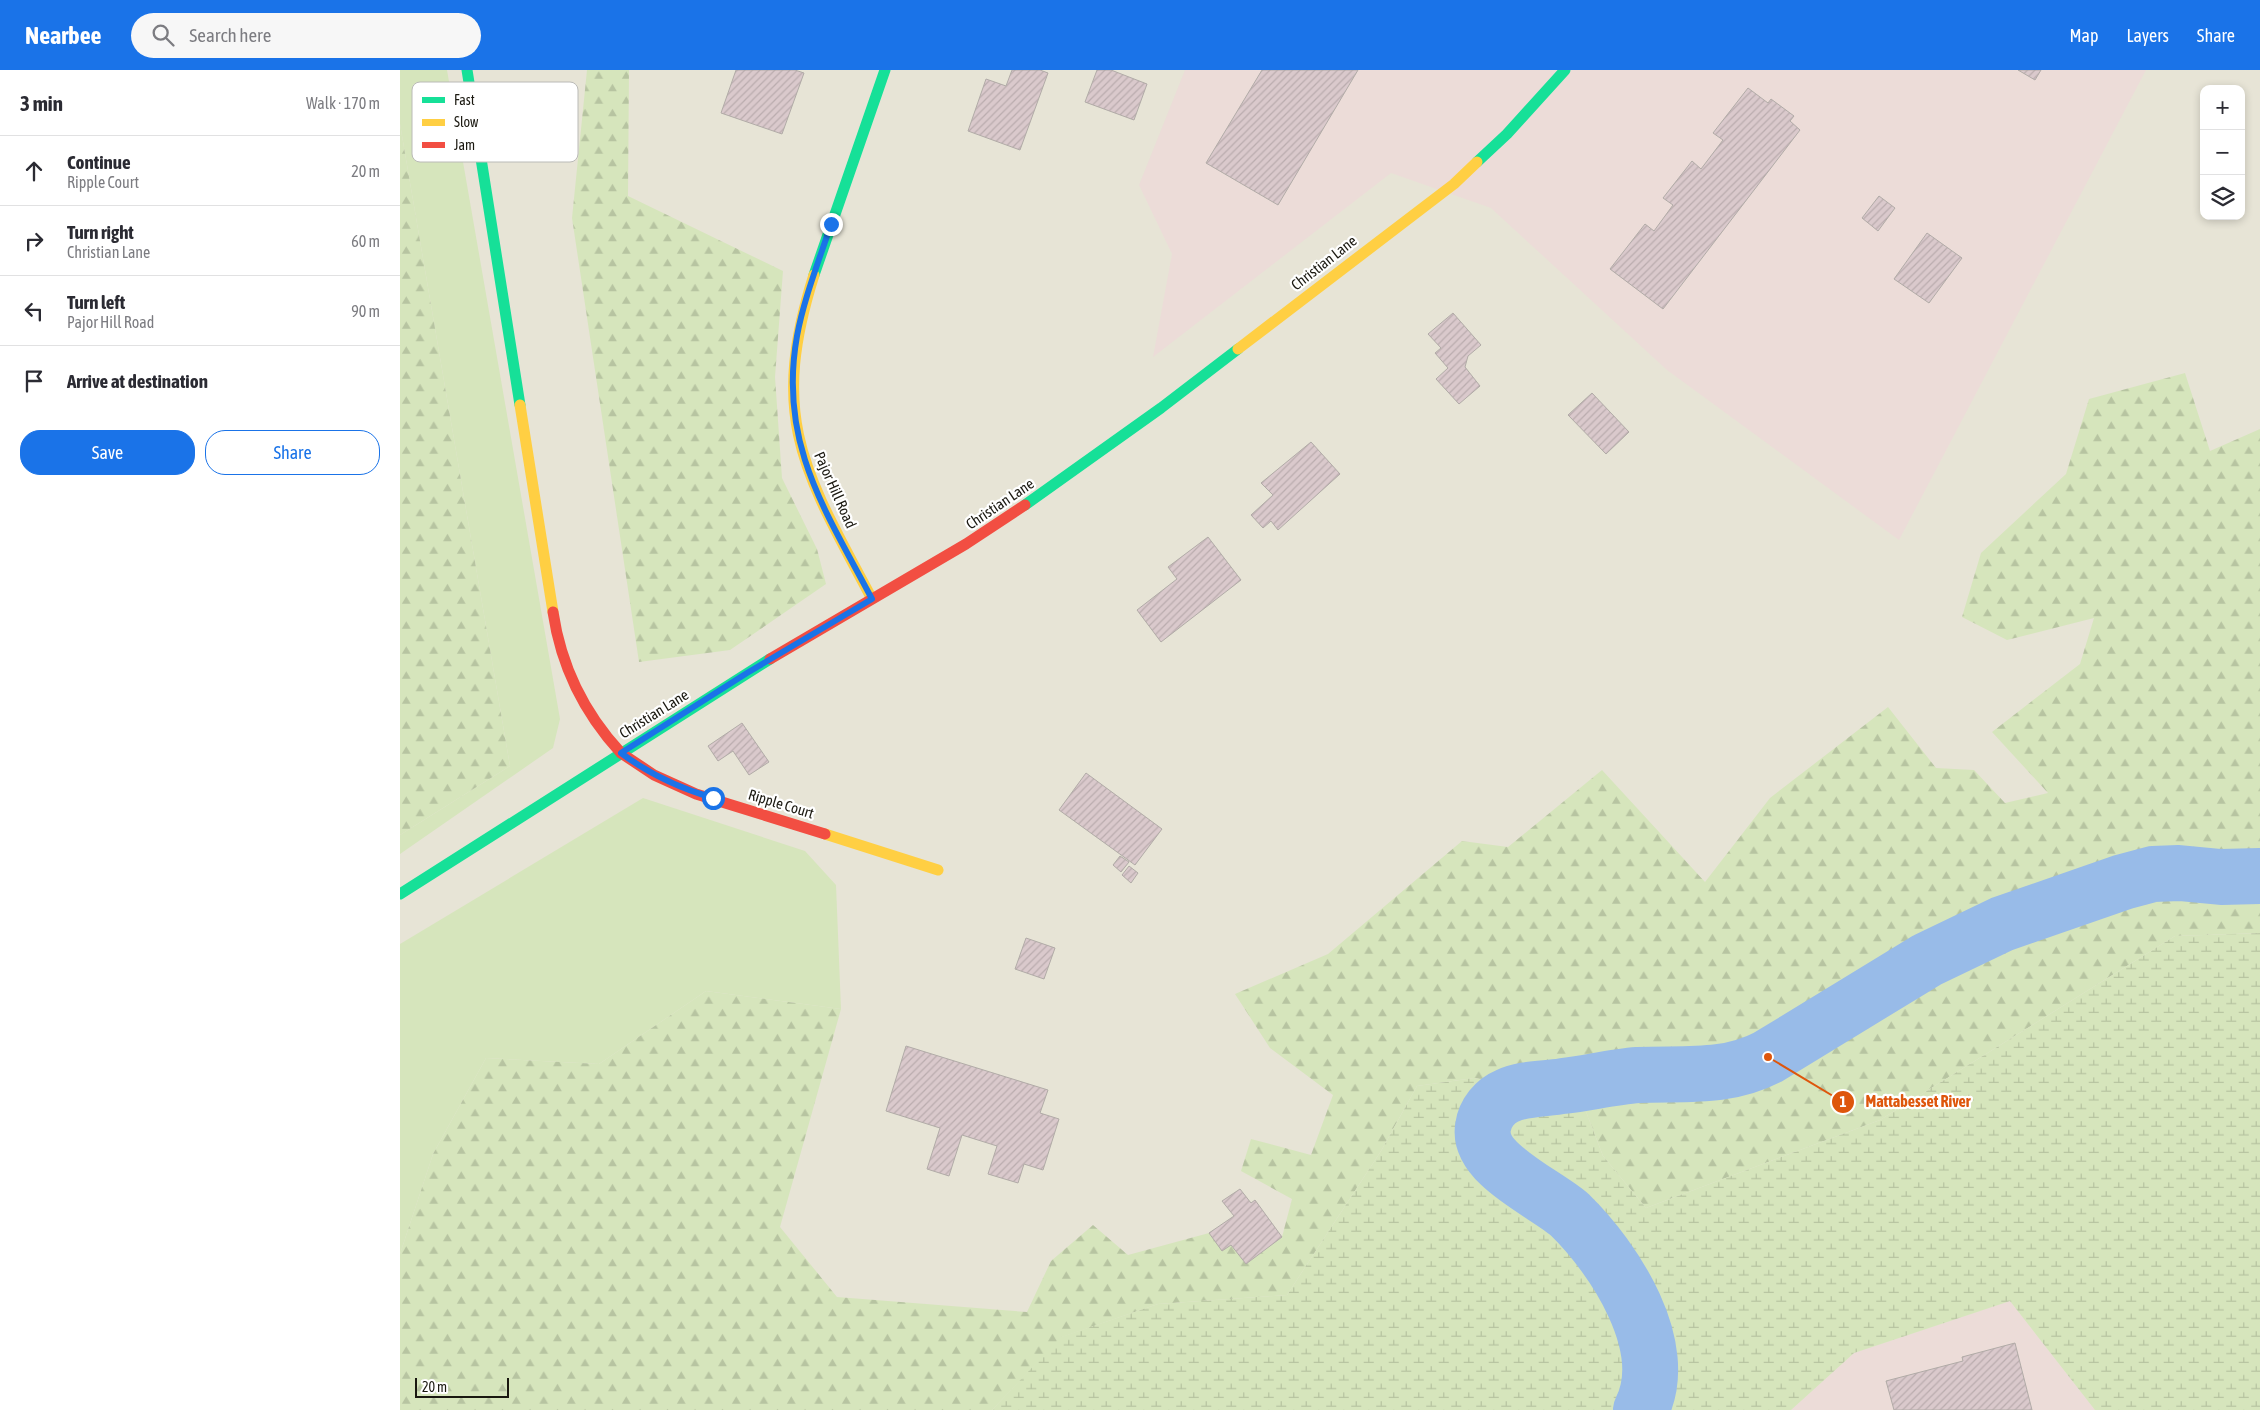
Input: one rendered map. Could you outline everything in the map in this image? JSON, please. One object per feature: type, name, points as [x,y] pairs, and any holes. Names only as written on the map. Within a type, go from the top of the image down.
[{"type":"main road","name":"Pajor Hill Road","points":[[872,599],[825,510],[804,463],[794,420],[792,381],[797,336],[807,296],[885,70]]},
{"type":"main road","name":"Christian Lane","points":[[400,894],[747,673],[999,523],[1161,408],[1454,184],[1507,134],[1565,70]]},
{"type":"main road","name":"Ripple Court","points":[[482,162],[555,626],[575,691],[593,722],[621,753],[654,775],[696,794],[938,870]]},
{"type":"shaded area","points":[[1185,70],[2146,70],[1899,540],[1667,370],[1491,208],[1391,173],[1153,357],[1172,254],[1139,185]]},
{"type":"shaded area","points":[[2010,1301],[2095,1410],[1791,1410],[1854,1353]]},
{"type":"green space","points":[[400,70],[447,70],[449,82],[412,82],[412,162],[463,162],[560,719],[553,748],[400,854],[400,835],[510,766],[400,124]]},
{"type":"green space","points":[[587,70],[629,70],[628,196],[783,271],[775,377],[782,478],[817,549],[826,584],[730,650],[639,662],[572,218]]},
{"type":"green space","points":[[400,124],[510,766],[400,835]]},
{"type":"green space","points":[[2185,373],[2210,451],[2260,429],[2260,933],[2175,936],[1880,1120],[1646,1208],[1603,1156],[1580,1096],[1474,1078],[1417,1086],[1381,1151],[1287,1295],[1158,1304],[1062,1337],[992,1410],[400,1410],[400,1254],[433,1154],[486,1058],[599,1064],[706,991],[841,1009],[780,1227],[837,1297],[1027,1312],[1051,1261],[1093,1225],[1128,1255],[1209,1233],[1231,1245],[1246,1264],[1282,1237],[1292,1199],[1241,1171],[1251,1139],[1311,1155],[1333,1095],[1270,1048],[1235,994],[1328,954],[1462,841],[1508,847],[1602,770],[1705,882],[1770,798],[1888,707],[1936,768],[1974,770],[2005,803],[2048,793],[1992,732],[2080,664],[2094,618],[2007,640],[1962,617],[1981,553],[2066,474],[2089,399]]},
{"type":"green space","points":[[643,798],[805,851],[836,885],[841,1009],[706,991],[599,1064],[486,1058],[433,1154],[400,1254],[400,944]]},
{"type":"green space","points":[[2260,933],[2260,1410],[2095,1410],[2010,1301],[1854,1353],[1791,1410],[992,1410],[1061,1337],[1158,1304],[1287,1295],[1381,1151],[1417,1086],[1474,1078],[1580,1096],[1603,1156],[1646,1208],[1880,1120],[2175,936]]},
{"type":"building","points":[[736,70],[795,70],[804,73],[782,134],[721,113]]},
{"type":"building","points":[[1012,70],[1040,70],[1048,73],[1020,150],[968,131],[986,79],[1006,86]]},
{"type":"building","points":[[1097,70],[1111,70],[1147,84],[1134,120],[1085,102]]},
{"type":"building","points":[[1262,70],[1358,70],[1278,205],[1206,163]]},
{"type":"building","points":[[2018,70],[2041,70],[2035,80]]},
{"type":"building","points":[[1748,88],[1768,103],[1771,99],[1794,116],[1790,121],[1800,130],[1663,309],[1610,269],[1645,224],[1654,231],[1673,205],[1663,198],[1692,161],[1701,169],[1723,140],[1713,133]]},
{"type":"building","points":[[1879,196],[1895,208],[1878,231],[1862,218]]},
{"type":"building","points":[[1927,233],[1962,258],[1929,303],[1894,279]]},
{"type":"building","points":[[1453,313],[1481,345],[1468,356],[1465,367],[1480,386],[1459,404],[1436,379],[1448,368],[1435,353],[1441,348],[1428,334]]},
{"type":"building","points":[[1592,393],[1629,432],[1606,454],[1568,415]]},
{"type":"building","points":[[1311,442],[1340,474],[1278,530],[1271,521],[1263,528],[1251,515],[1273,495],[1261,483]]},
{"type":"building","points":[[1208,537],[1241,580],[1161,642],[1137,610],[1177,579],[1168,567]]},
{"type":"building","points":[[742,723],[769,762],[749,775],[733,751],[718,761],[708,746]]},
{"type":"building","points":[[1086,773],[1162,829],[1135,865],[1059,810]]},
{"type":"building","points":[[1120,856],[1129,862],[1121,872],[1113,865]]},
{"type":"building","points":[[1129,866],[1138,873],[1131,883],[1122,875]]},
{"type":"building","points":[[1026,938],[1055,948],[1044,979],[1015,969]]},
{"type":"building","points":[[906,1046],[1048,1090],[1040,1113],[1059,1119],[1043,1170],[1024,1164],[1018,1183],[988,1174],[997,1146],[962,1135],[949,1176],[927,1169],[940,1128],[886,1111]]},
{"type":"building","points":[[1240,1189],[1251,1203],[1255,1200],[1282,1237],[1246,1264],[1231,1245],[1222,1251],[1209,1233],[1234,1216],[1222,1201]]},
{"type":"building","points":[[2015,1343],[2032,1410],[1894,1410],[1886,1381],[1963,1361],[1962,1357]]},
{"type":"waterway","points":[[1641,1410],[1649,1385],[1650,1359],[1644,1332],[1634,1305],[1604,1255],[1570,1215],[1516,1177],[1491,1154],[1484,1141],[1483,1127],[1488,1112],[1498,1101],[1520,1091],[1619,1077],[1704,1074],[1736,1069],[1768,1057],[1927,960],[2002,924],[2123,882],[2153,874],[2179,873],[2221,877],[2260,876]]},
{"type":"traffic: fast","points":[[467,70],[469,82]]},
{"type":"traffic: fast","points":[[814,275],[885,70]]},
{"type":"traffic: fast","points":[[1477,162],[1507,134],[1565,70]]},
{"type":"traffic: fast","points":[[482,162],[520,405]]},
{"type":"traffic: fast","points":[[1025,505],[1161,408],[1238,349]]},
{"type":"traffic: fast","points":[[400,894],[770,659]]},
{"type":"traffic: slow","points":[[1238,349],[1454,184],[1477,162]]},
{"type":"traffic: slow","points":[[814,275],[801,325],[794,369],[794,408],[801,444],[812,479],[828,516],[872,599]]},
{"type":"traffic: slow","points":[[520,405],[553,612]]},
{"type":"traffic: slow","points":[[825,834],[938,870]]},
{"type":"traffic: jam","points":[[770,659],[966,544],[1025,505]]},
{"type":"traffic: jam","points":[[553,612],[562,651],[576,688],[596,722],[621,753]]},
{"type":"traffic: jam","points":[[621,753],[654,775],[696,794],[825,834]]},
{"type":"place","name":"Mattabesset River","points":[[1768,1057]]},
{"type":"route","points":[[713,798],[696,794],[654,775],[636,765],[621,753],[747,673],[872,599],[825,510],[804,463],[794,420],[792,381],[797,336],[807,296],[831,224]]}]
